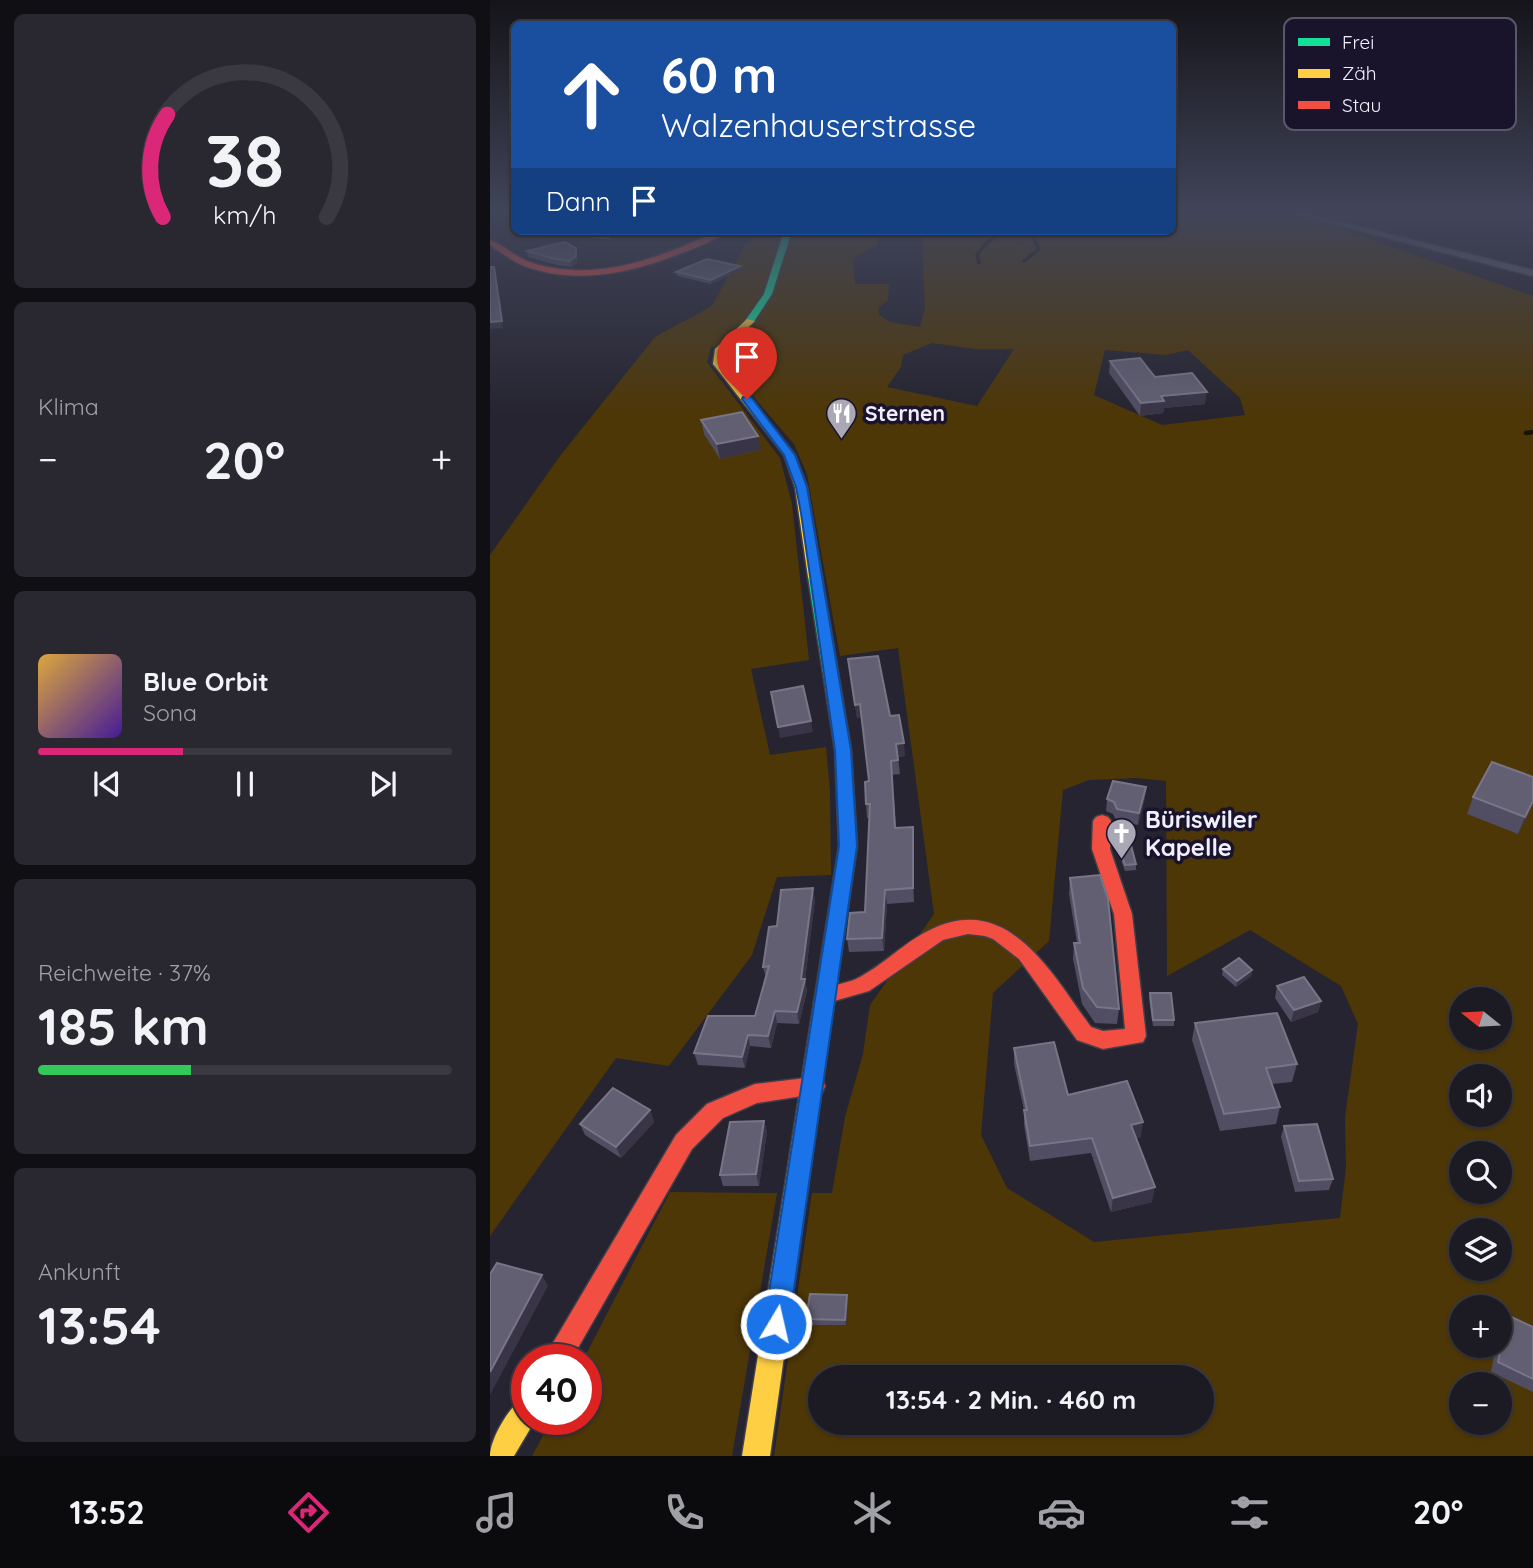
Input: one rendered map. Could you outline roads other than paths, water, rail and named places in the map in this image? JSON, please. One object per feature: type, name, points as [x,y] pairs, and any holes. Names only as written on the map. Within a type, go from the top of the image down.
[{"type":"street","points":[[756,1456],[814,1086],[848,846],[843,750],[802,487],[789,455],[718,364],[718,351],[744,329],[759,311],[773,279]]},
{"type":"street","points":[[827,995],[863,985],[924,941],[947,930],[969,927],[986,929],[1017,945],[1042,971],[1082,1034],[1108,1042],[1136,1037],[1123,914],[1101,849],[1102,821]]},
{"type":"street","points":[[565,1344],[684,1142],[715,1111],[755,1094],[814,1086]]},
{"type":"street","points":[[499,1456],[512,1435]]},
{"type":"waterway","points":[[1526,433],[1533,432]]},
{"type":"place","name":"Sternen","points":[[842,440]]},
{"type":"place","name":"Büriswiler Kapelle","points":[[1122,860]]}]
